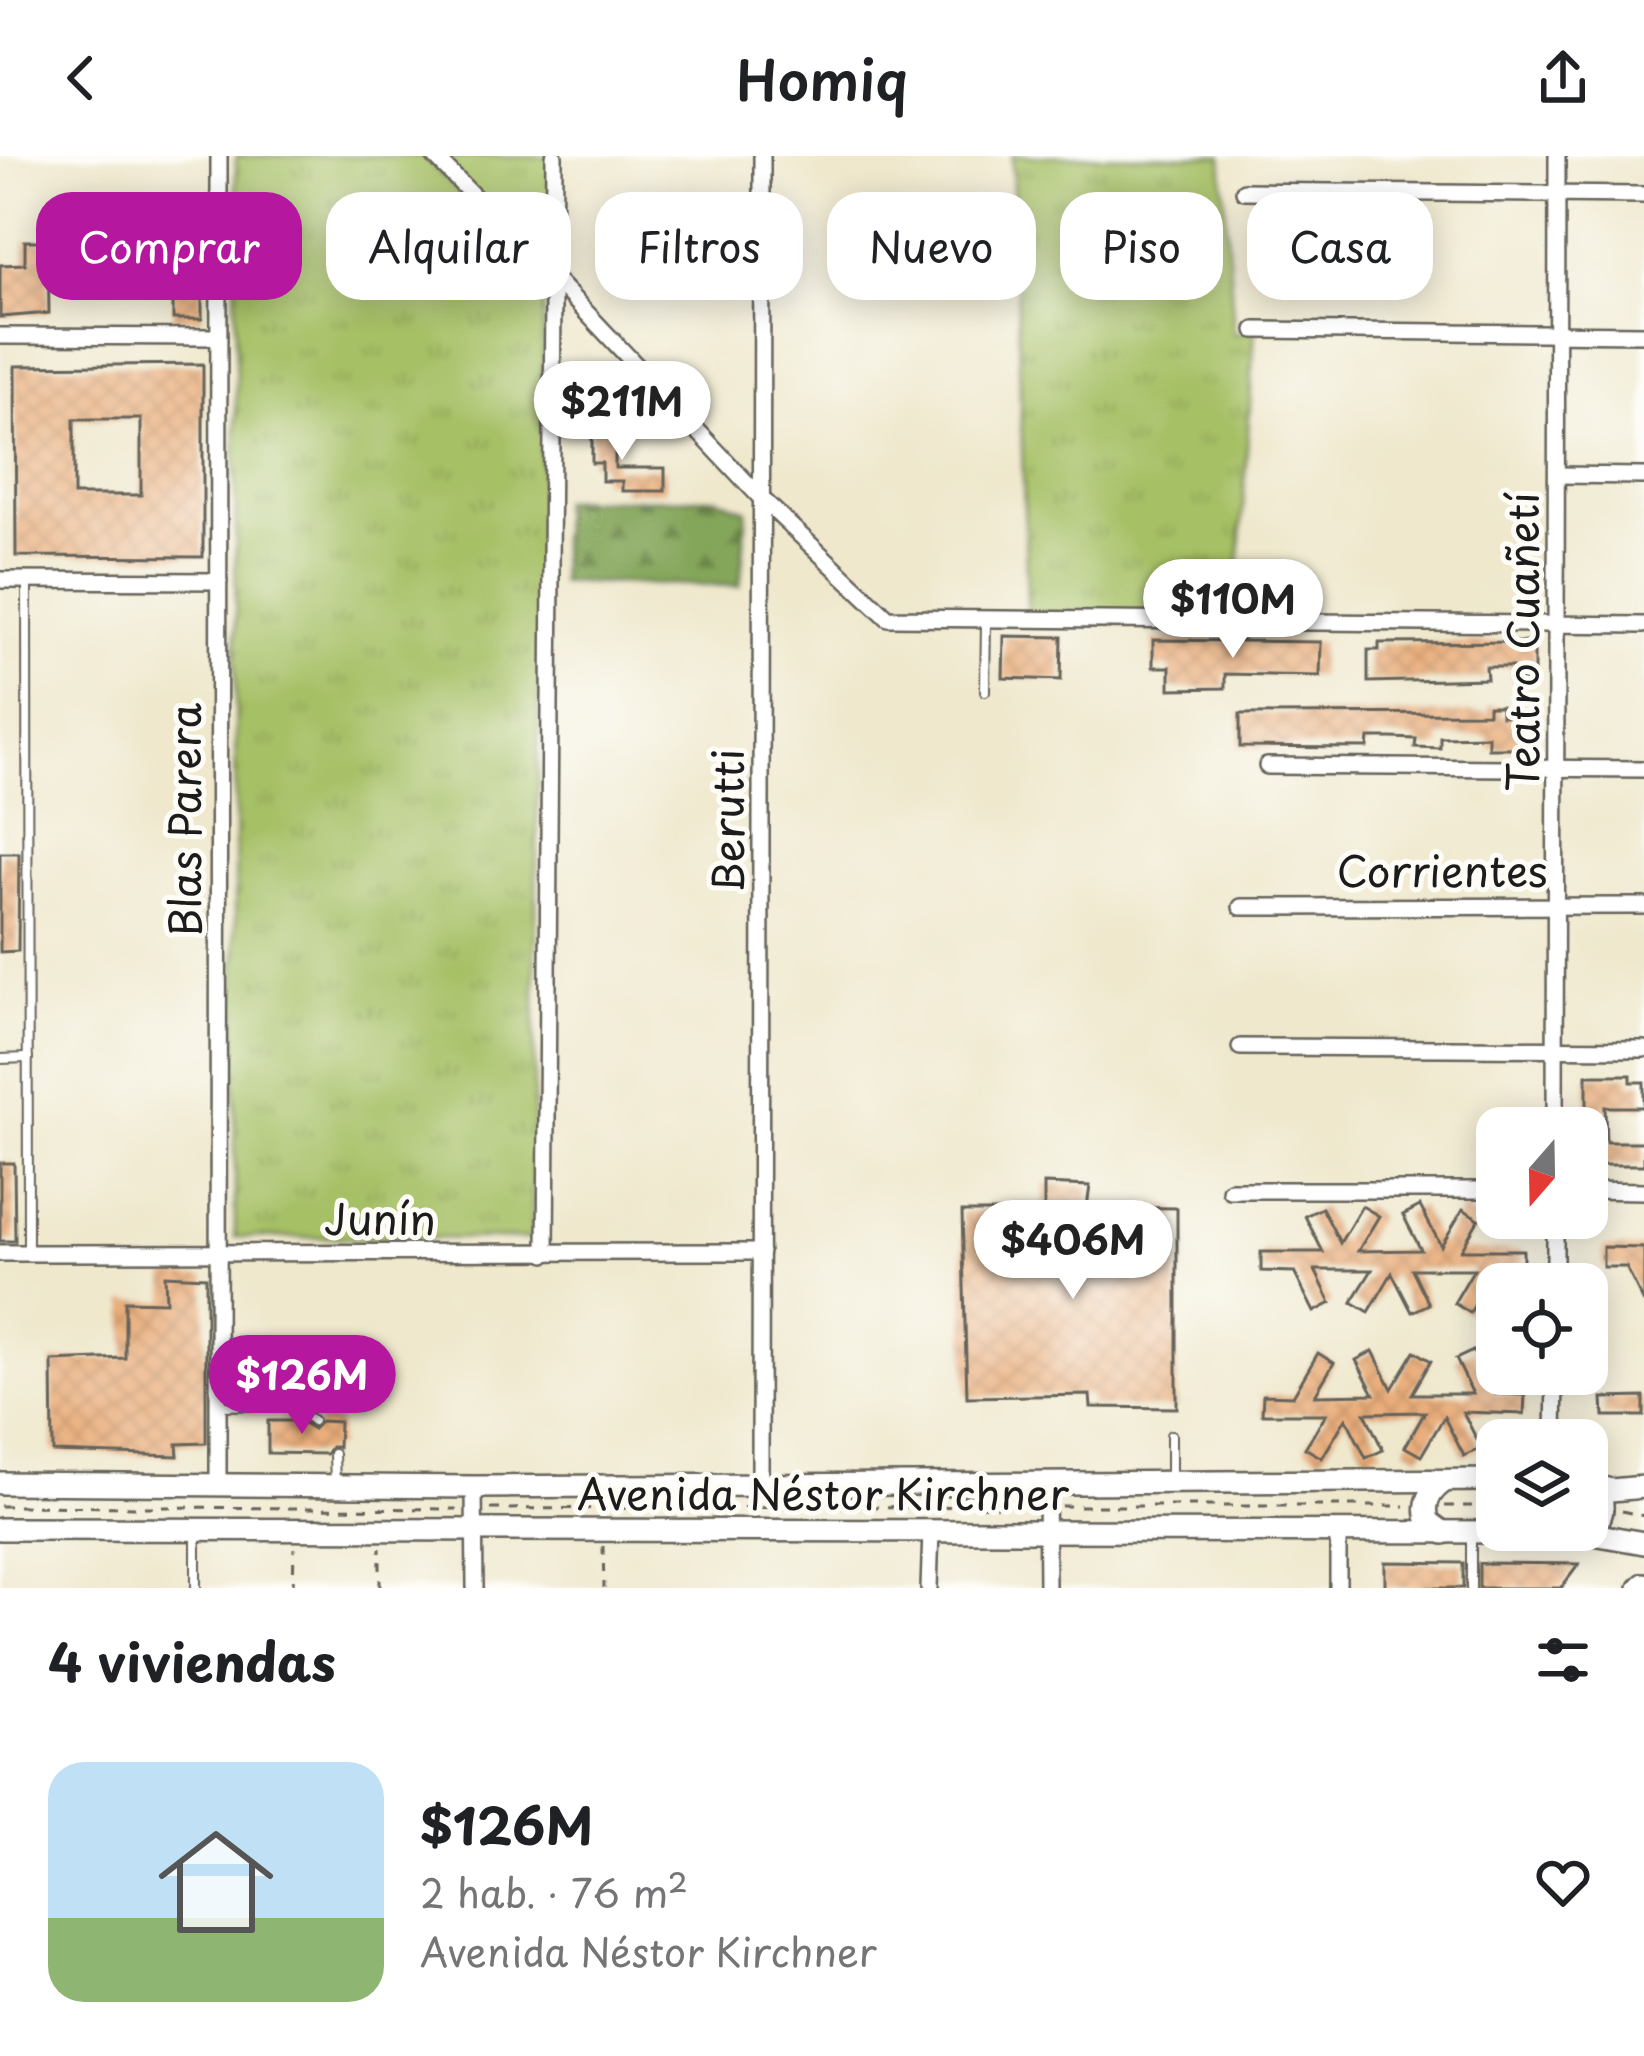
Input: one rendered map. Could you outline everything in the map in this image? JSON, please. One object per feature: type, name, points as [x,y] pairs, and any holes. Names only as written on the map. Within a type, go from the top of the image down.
[{"type":"main road","name":"Avenida Néstor Kirchner","points":[[0,1528],[380,1529],[474,1509],[760,1486],[1476,1480]]},
{"type":"main road","points":[[1444,1481],[1426,1505],[1429,1522],[1444,1533]]},
{"type":"main road","name":"Avenida Néstor Kirchner","points":[[0,1483],[335,1485],[604,1532],[1476,1534]]},
{"type":"main road","points":[[1608,1486],[1644,1486]]},
{"type":"main road","name":"Avenida Néstor Kirchner","points":[[1608,1535],[1644,1544]]},
{"type":"street","name":"Blas Parera","points":[[218,1484],[219,156]]},
{"type":"street","points":[[434,156],[470,192]]},
{"type":"street","points":[[554,156],[554,192]]},
{"type":"street","name":"Berutti","points":[[760,1486],[762,156]]},
{"type":"street","name":"Teatro Cuañetí","points":[[1555,1107],[1558,156]]},
{"type":"street","points":[[1244,191],[1644,194]]},
{"type":"street","points":[[571,295],[760,497],[888,618],[1644,625]]},
{"type":"street","points":[[546,1253],[553,300]]},
{"type":"street","points":[[1256,330],[1644,334]]},
{"type":"street","points":[[0,336],[219,337]]},
{"type":"street","points":[[1557,475],[1644,476]]},
{"type":"street","points":[[0,580],[219,581]]},
{"type":"street","points":[[1267,766],[1644,769]]},
{"type":"street","name":"Corrientes","points":[[1241,907],[1644,906]]},
{"type":"street","points":[[1240,1046],[1644,1049]]},
{"type":"street","points":[[1230,1190],[1476,1190]]},
{"type":"street","points":[[1608,1190],[1644,1191]]},
{"type":"street","name":"Junín","points":[[0,1253],[761,1252]]},
{"type":"street","points":[[1046,1482],[1047,1588]]},
{"type":"street","points":[[474,1509],[475,1588]]},
{"type":"street","points":[[929,1588],[931,1531]]},
{"type":"street","points":[[1338,1533],[1338,1588]]},
{"type":"lane","points":[[27,580],[28,1253]]},
{"type":"lane","points":[[986,620],[986,691]]},
{"type":"lane","points":[[0,1059],[28,1058]]},
{"type":"lane","points":[[219,1406],[293,1405],[313,1421]]},
{"type":"lane","points":[[1171,1482],[1172,1436]]},
{"type":"lane","points":[[334,1454],[335,1485]]},
{"type":"lane","points":[[196,1529],[196,1588]]},
{"type":"lane","points":[[1471,1534],[1471,1588]]},
{"type":"path","points":[[0,1506],[1476,1506]]},
{"type":"path","points":[[293,1588],[294,1529]]},
{"type":"path","points":[[380,1529],[380,1588]]},
{"type":"path","points":[[604,1532],[604,1588]]},
{"type":"green space","points":[[236,156],[423,156],[459,192],[326,192],[326,300],[544,300],[532,1239],[235,1237],[236,300],[302,300],[302,192],[236,192]]},
{"type":"green space","points":[[434,156],[553,156],[553,192],[469,192]]},
{"type":"green space","points":[[1012,156],[1222,156],[1234,334],[1255,330],[1235,624],[1028,621],[1017,300],[1036,300],[1036,192],[1013,192]]},
{"type":"green space","points":[[717,498],[747,510],[740,586],[560,582],[561,500]]},
{"type":"building","points":[[25,241],[36,241],[36,300],[49,300],[49,313],[0,317],[0,265],[25,264]]},
{"type":"building","points":[[173,300],[202,300],[202,319],[173,319]]},
{"type":"building","points":[[203,364],[203,557],[16,556],[15,366]],"holes":[[[74,419],[141,419],[141,495],[74,495]]]},
{"type":"building","points":[[592,423],[615,423],[615,468],[665,468],[665,491],[622,491],[622,481],[602,481],[602,463],[592,463]]},
{"type":"building","points":[[1004,636],[1062,637],[1061,680],[1003,678]]},
{"type":"building","points":[[1153,640],[1321,642],[1320,676],[1225,674],[1225,688],[1170,689],[1170,667],[1153,667]]},
{"type":"building","points":[[1534,642],[1534,681],[1512,681],[1512,667],[1486,667],[1487,679],[1368,682],[1368,650],[1379,650],[1379,643]]},
{"type":"building","points":[[1488,706],[1501,706],[1501,716],[1534,715],[1534,737],[1517,737],[1517,748],[1488,748],[1488,736],[1440,737],[1440,748],[1415,747],[1416,739],[1391,738],[1369,738],[1368,748],[1240,747],[1240,714],[1488,713]]},
{"type":"building","points":[[0,853],[19,853],[18,951],[0,952]]},
{"type":"building","points":[[1587,1075],[1631,1075],[1631,1082],[1644,1082],[1644,1107],[1587,1107]]},
{"type":"building","points":[[1608,1142],[1644,1142],[1644,1165],[1608,1165]]},
{"type":"building","points":[[0,1163],[14,1163],[15,1241],[0,1241]]},
{"type":"building","points":[[1044,1184],[1090,1186],[1087,1207],[1177,1208],[1177,1408],[1091,1407],[1090,1395],[967,1397],[962,1212],[1044,1212]]},
{"type":"building","points":[[1362,1206],[1379,1216],[1358,1251],[1421,1250],[1403,1215],[1420,1206],[1441,1246],[1463,1209],[1476,1217],[1476,1224],[1461,1250],[1523,1250],[1523,1263],[1476,1263],[1476,1303],[1470,1313],[1454,1303],[1474,1269],[1412,1269],[1429,1304],[1412,1312],[1392,1273],[1369,1312],[1352,1302],[1372,1270],[1315,1270],[1331,1303],[1314,1312],[1294,1272],[1261,1271],[1261,1252],[1323,1252],[1305,1216],[1322,1208],[1340,1243]]},
{"type":"building","points":[[1603,1247],[1644,1248],[1644,1303],[1626,1267],[1603,1263]]},
{"type":"building","points":[[165,1275],[206,1277],[206,1443],[177,1444],[178,1456],[53,1452],[52,1361],[125,1358],[125,1301],[166,1302]]},
{"type":"building","points":[[1373,1351],[1392,1389],[1415,1351],[1431,1361],[1412,1394],[1473,1394],[1456,1359],[1473,1351],[1476,1395],[1525,1395],[1524,1414],[1463,1412],[1476,1438],[1476,1450],[1464,1456],[1444,1417],[1421,1456],[1405,1447],[1425,1412],[1365,1413],[1383,1450],[1366,1458],[1346,1418],[1322,1458],[1305,1448],[1326,1414],[1262,1414],[1263,1395],[1293,1396],[1318,1353],[1334,1363],[1315,1395],[1374,1394],[1356,1360]]},
{"type":"building","points":[[1644,1397],[1644,1416],[1604,1416],[1603,1398]]},
{"type":"building","points":[[268,1421],[300,1421],[313,1429],[321,1421],[339,1422],[338,1447],[326,1454],[268,1453]]},
{"type":"building","points":[[1385,1562],[1463,1563],[1463,1588],[1385,1588]]},
{"type":"building","points":[[1479,1563],[1579,1564],[1561,1588],[1479,1588]]}]
